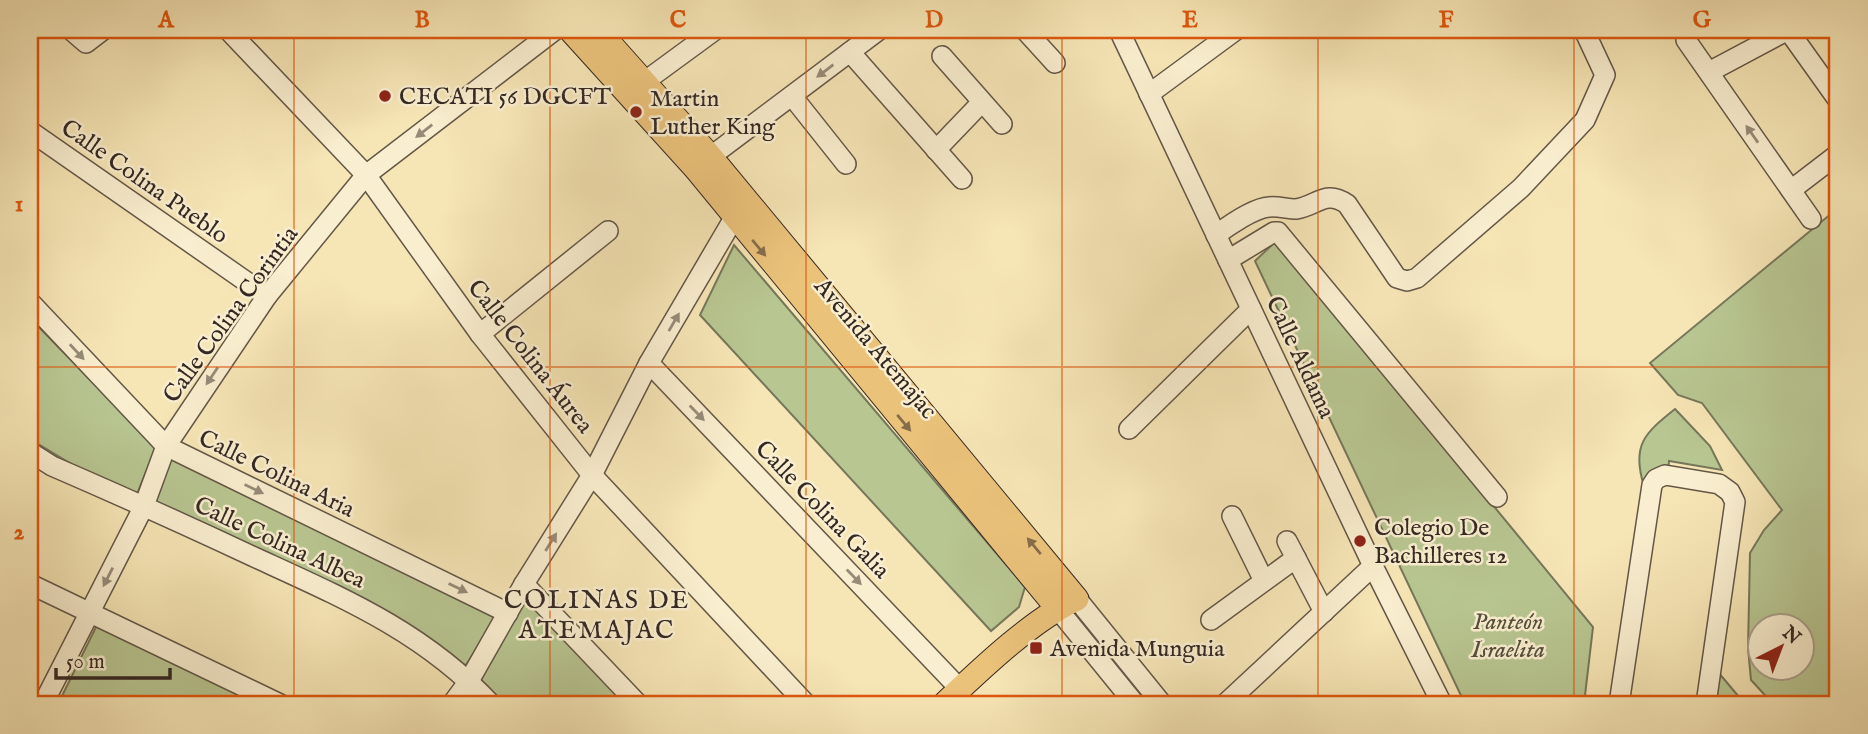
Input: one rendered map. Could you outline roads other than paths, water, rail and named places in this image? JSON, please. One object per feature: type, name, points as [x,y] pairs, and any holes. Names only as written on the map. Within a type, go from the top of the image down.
[{"type":"main road","name":"Avenida Atemajac","points":[[570,30],[703,163]]},
{"type":"main road","name":"Avenida Atemajac","points":[[598,30],[644,82],[703,163],[1067,603]]},
{"type":"main road","points":[[952,697],[1067,603]]},
{"type":"street","points":[[79,36],[103,30]]},
{"type":"street","name":"Calle Colina Áurea","points":[[228,30],[366,175],[480,334],[592,475],[806,704]]},
{"type":"street","name":"Calle Colina Corintia","points":[[43,704],[144,506],[166,446],[267,296],[366,175],[555,30]]},
{"type":"street","points":[[644,82],[715,30]]},
{"type":"street","points":[[703,163],[879,30]]},
{"type":"street","points":[[1026,30],[1055,63]]},
{"type":"street","name":"Calle Aldama","points":[[1119,30],[1373,566],[1442,704]]},
{"type":"street","points":[[1149,94],[1235,30]]},
{"type":"street","points":[[1216,235],[1266,207],[1297,209],[1328,197],[1338,198],[1347,204],[1397,278],[1407,281],[1417,278],[1521,188],[1585,120],[1605,75],[1584,30]]},
{"type":"street","points":[[1709,72],[1788,30],[1838,100]]},
{"type":"street","points":[[1686,40],[1811,219]]},
{"type":"street","points":[[850,52],[962,179]]},
{"type":"street","points":[[942,56],[1002,124]]},
{"type":"street","points":[[792,96],[846,164]]},
{"type":"street","points":[[936,150],[982,102]]},
{"type":"street","name":"Calle Colina Pueblo","points":[[30,131],[267,296]]},
{"type":"street","points":[[1791,190],[1838,154]]},
{"type":"street","points":[[452,704],[469,681],[524,584],[592,475],[649,363],[740,208]]},
{"type":"street","points":[[480,334],[608,231]]},
{"type":"street","points":[[1228,260],[1278,232],[1497,497]]},
{"type":"street","name":"Calle Colina Aria","points":[[30,302],[166,446],[508,613]]},
{"type":"street","points":[[1129,429],[1251,309]]},
{"type":"street","name":"Calle Colina Galia","points":[[649,363],[952,697]]},
{"type":"street","name":"Calle Colina Albea","points":[[30,452],[52,466],[363,607],[427,646],[469,681],[491,704]]},
{"type":"street","points":[[1619,704],[1652,485],[1656,479],[1665,475],[1719,484],[1730,492],[1735,502],[1706,704]]},
{"type":"street","points":[[1231,516],[1264,581]]},
{"type":"street","points":[[1211,620],[1264,581],[1292,550],[1324,612]]},
{"type":"street","points":[[1225,704],[1373,566]]},
{"type":"street","points":[[30,584],[280,704]]},
{"type":"street","points":[[524,584],[638,704]]},
{"type":"street","name":"Avenida Atemajac","points":[[1067,603],[1135,704]]},
{"type":"street","name":"Avenida Atemajac","points":[[1067,603],[1162,704]]},
{"type":"place","name":"CECATI 56 DGCFT","points":[[385,96]]},
{"type":"place","name":"Martin Luther King","points":[[636,112]]},
{"type":"place","name":"Colegio De Bachilleres 12","points":[[1360,541]]},
{"type":"place","name":"Avenida Munguia","points":[[1036,648]]},
{"type":"district","name":"COLINAS DE ATEMAJAC","points":[[597,614]]},
{"type":"park label","name":"Panteón Israelita","points":[[1508,635]]}]
